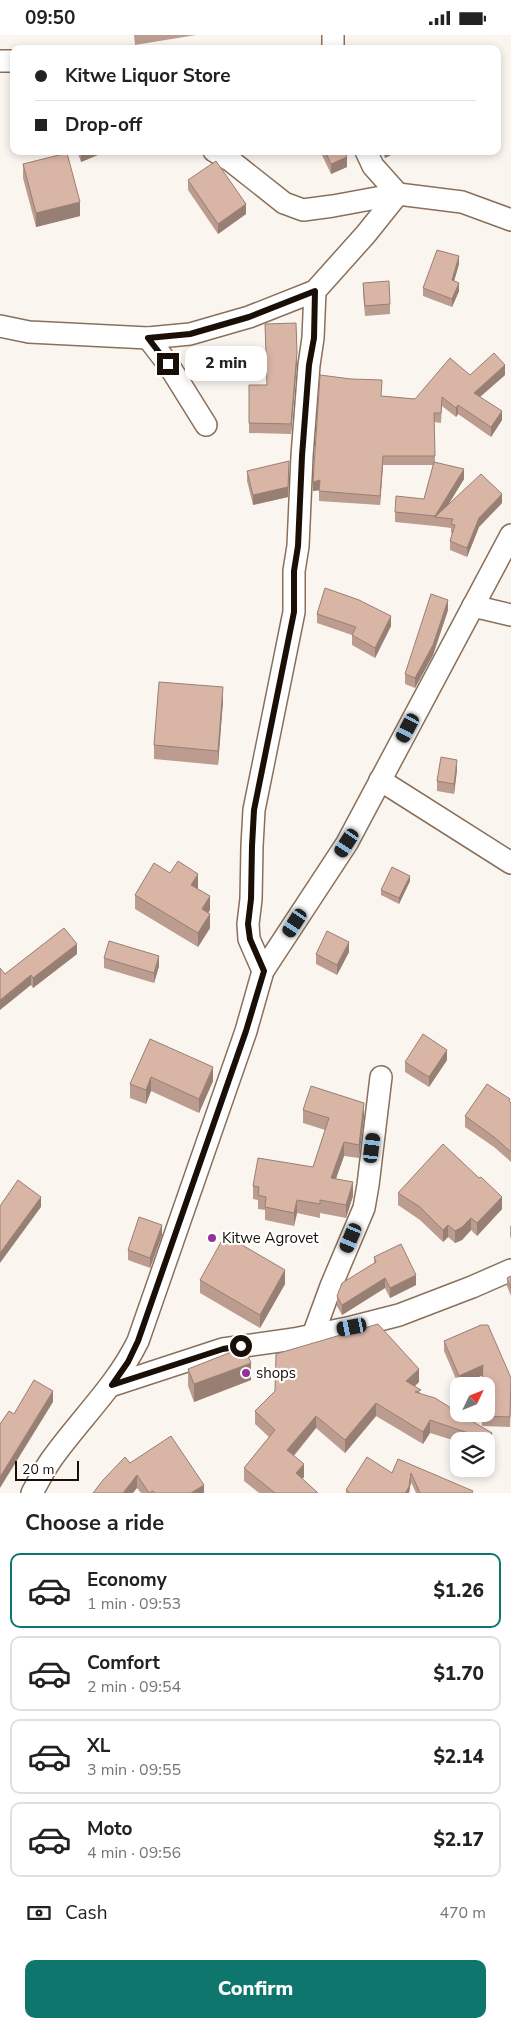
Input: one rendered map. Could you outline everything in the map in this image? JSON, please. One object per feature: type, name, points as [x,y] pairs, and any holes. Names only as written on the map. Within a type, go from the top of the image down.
[{"type":"street","points":[[221,155],[284,203],[303,210],[398,194],[462,202],[511,220]]},
{"type":"street","points":[[368,155],[373,166],[398,194]]},
{"type":"street","points":[[0,326],[30,331],[148,338],[190,334],[249,317],[315,291],[366,234],[398,194]]},
{"type":"street","points":[[264,971],[250,939],[248,924],[251,899],[254,810],[294,612],[294,571],[298,546],[309,365],[314,338],[315,291]]},
{"type":"street","points":[[148,338],[168,364],[206,425]]},
{"type":"street","points":[[32,1493],[52,1460],[128,1362],[138,1341],[246,1031],[264,971],[347,843],[511,535]]},
{"type":"street","points":[[473,606],[511,615]]},
{"type":"street","points":[[380,780],[509,859]]},
{"type":"street","points":[[313,1335],[331,1286],[364,1209],[380,1077]]},
{"type":"street","points":[[112,1385],[223,1349],[313,1335],[399,1315],[511,1270]]},
{"type":"building","points":[[59,155],[68,155],[80,202],[36,213],[23,164]]},
{"type":"building","points":[[327,155],[346,155],[347,157],[331,164]]},
{"type":"building","points":[[216,161],[246,204],[218,224],[188,180]]},
{"type":"building","points":[[437,250],[459,256],[452,280],[459,283],[452,299],[423,288]]},
{"type":"building","points":[[389,281],[390,304],[365,306],[363,283]]},
{"type":"building","points":[[296,323],[297,352],[291,424],[249,423],[249,385],[267,385],[265,324]]},
{"type":"building","points":[[494,353],[505,365],[474,393],[502,411],[491,427],[458,405],[456,408],[442,397],[441,413],[434,413],[435,456],[383,456],[380,496],[319,491],[320,480],[313,482],[320,375],[382,380],[381,396],[415,399],[450,358],[470,375]]},
{"type":"building","points":[[289,461],[288,487],[253,495],[247,471]]},
{"type":"building","points":[[434,462],[464,469],[435,516],[395,512],[396,496],[424,499]]},
{"type":"building","points":[[481,474],[502,494],[479,518],[467,548],[450,541],[455,525],[451,524],[453,519],[435,517]]},
{"type":"building","points":[[325,588],[359,600],[391,616],[375,648],[352,635],[356,627],[317,614]]},
{"type":"building","points":[[431,594],[448,600],[433,645],[415,678],[405,674]]},
{"type":"building","points":[[159,682],[223,687],[218,751],[154,745]]},
{"type":"building","points":[[441,757],[457,760],[454,784],[437,781]]},
{"type":"building","points":[[178,861],[198,874],[191,885],[210,896],[202,909],[210,914],[198,933],[135,895],[154,863],[170,873]]},
{"type":"building","points":[[392,867],[410,876],[399,898],[381,890]]},
{"type":"building","points":[[64,928],[77,944],[33,978],[31,975],[0,1000],[0,968],[5,974]]},
{"type":"building","points":[[327,931],[349,942],[337,965],[316,954]]},
{"type":"building","points":[[109,941],[159,956],[154,973],[104,958]]},
{"type":"building","points":[[423,1034],[447,1050],[429,1077],[405,1062]]},
{"type":"building","points":[[150,1039],[213,1067],[199,1099],[151,1077],[146,1090],[130,1084]]},
{"type":"building","points":[[487,1084],[510,1099],[511,1152],[465,1116]]},
{"type":"building","points":[[311,1086],[364,1103],[359,1145],[344,1142],[331,1178],[353,1182],[346,1205],[320,1200],[320,1204],[297,1200],[294,1213],[265,1207],[266,1197],[258,1195],[259,1187],[253,1186],[258,1158],[313,1167],[329,1118],[303,1110]]},
{"type":"building","points":[[443,1144],[502,1197],[477,1223],[471,1218],[455,1231],[448,1225],[443,1230],[420,1207],[398,1193]]},
{"type":"building","points":[[18,1180],[41,1197],[0,1253],[0,1206]]},
{"type":"building","points":[[139,1217],[162,1225],[150,1258],[128,1250]]},
{"type":"building","points":[[225,1235],[285,1270],[260,1315],[200,1280]]},
{"type":"building","points":[[401,1244],[416,1275],[390,1288],[385,1278],[342,1305],[337,1296],[342,1283],[376,1262],[374,1257]]},
{"type":"building","points":[[511,1276],[511,1288],[507,1278]]},
{"type":"building","points":[[378,1324],[419,1369],[406,1381],[421,1390],[415,1392],[435,1398],[450,1407],[450,1423],[475,1423],[490,1432],[465,1432],[430,1420],[423,1432],[376,1403],[345,1440],[316,1416],[287,1450],[304,1464],[296,1473],[318,1493],[275,1493],[244,1468],[275,1430],[255,1411],[275,1391],[276,1354]]},
{"type":"building","points":[[481,1325],[488,1325],[511,1378],[510,1417],[495,1416],[495,1377],[482,1377],[483,1365],[459,1376],[444,1341]]},
{"type":"building","points":[[244,1347],[251,1363],[194,1384],[188,1369]]},
{"type":"building","points":[[34,1380],[53,1391],[0,1477],[0,1424],[9,1411],[14,1414]]},
{"type":"building","points":[[171,1436],[204,1485],[191,1493],[155,1493],[153,1491],[149,1493],[137,1475],[123,1493],[93,1493],[125,1457],[130,1463]]},
{"type":"building","points":[[367,1457],[392,1473],[398,1459],[473,1491],[472,1493],[420,1493],[411,1473],[409,1487],[405,1493],[350,1493],[346,1490]]},
{"type":"place","name":"Kitwe Agrovet","points":[[212,1238]]},
{"type":"place","name":"shops","points":[[246,1373]]},
{"type":"route","points":[[168,364],[148,338],[190,334],[249,317],[315,291],[314,338],[309,365],[298,546],[294,571],[294,612],[254,810],[251,899],[248,924],[250,939],[264,971],[246,1031],[138,1341],[128,1362],[112,1385],[223,1349],[241,1346]]}]
